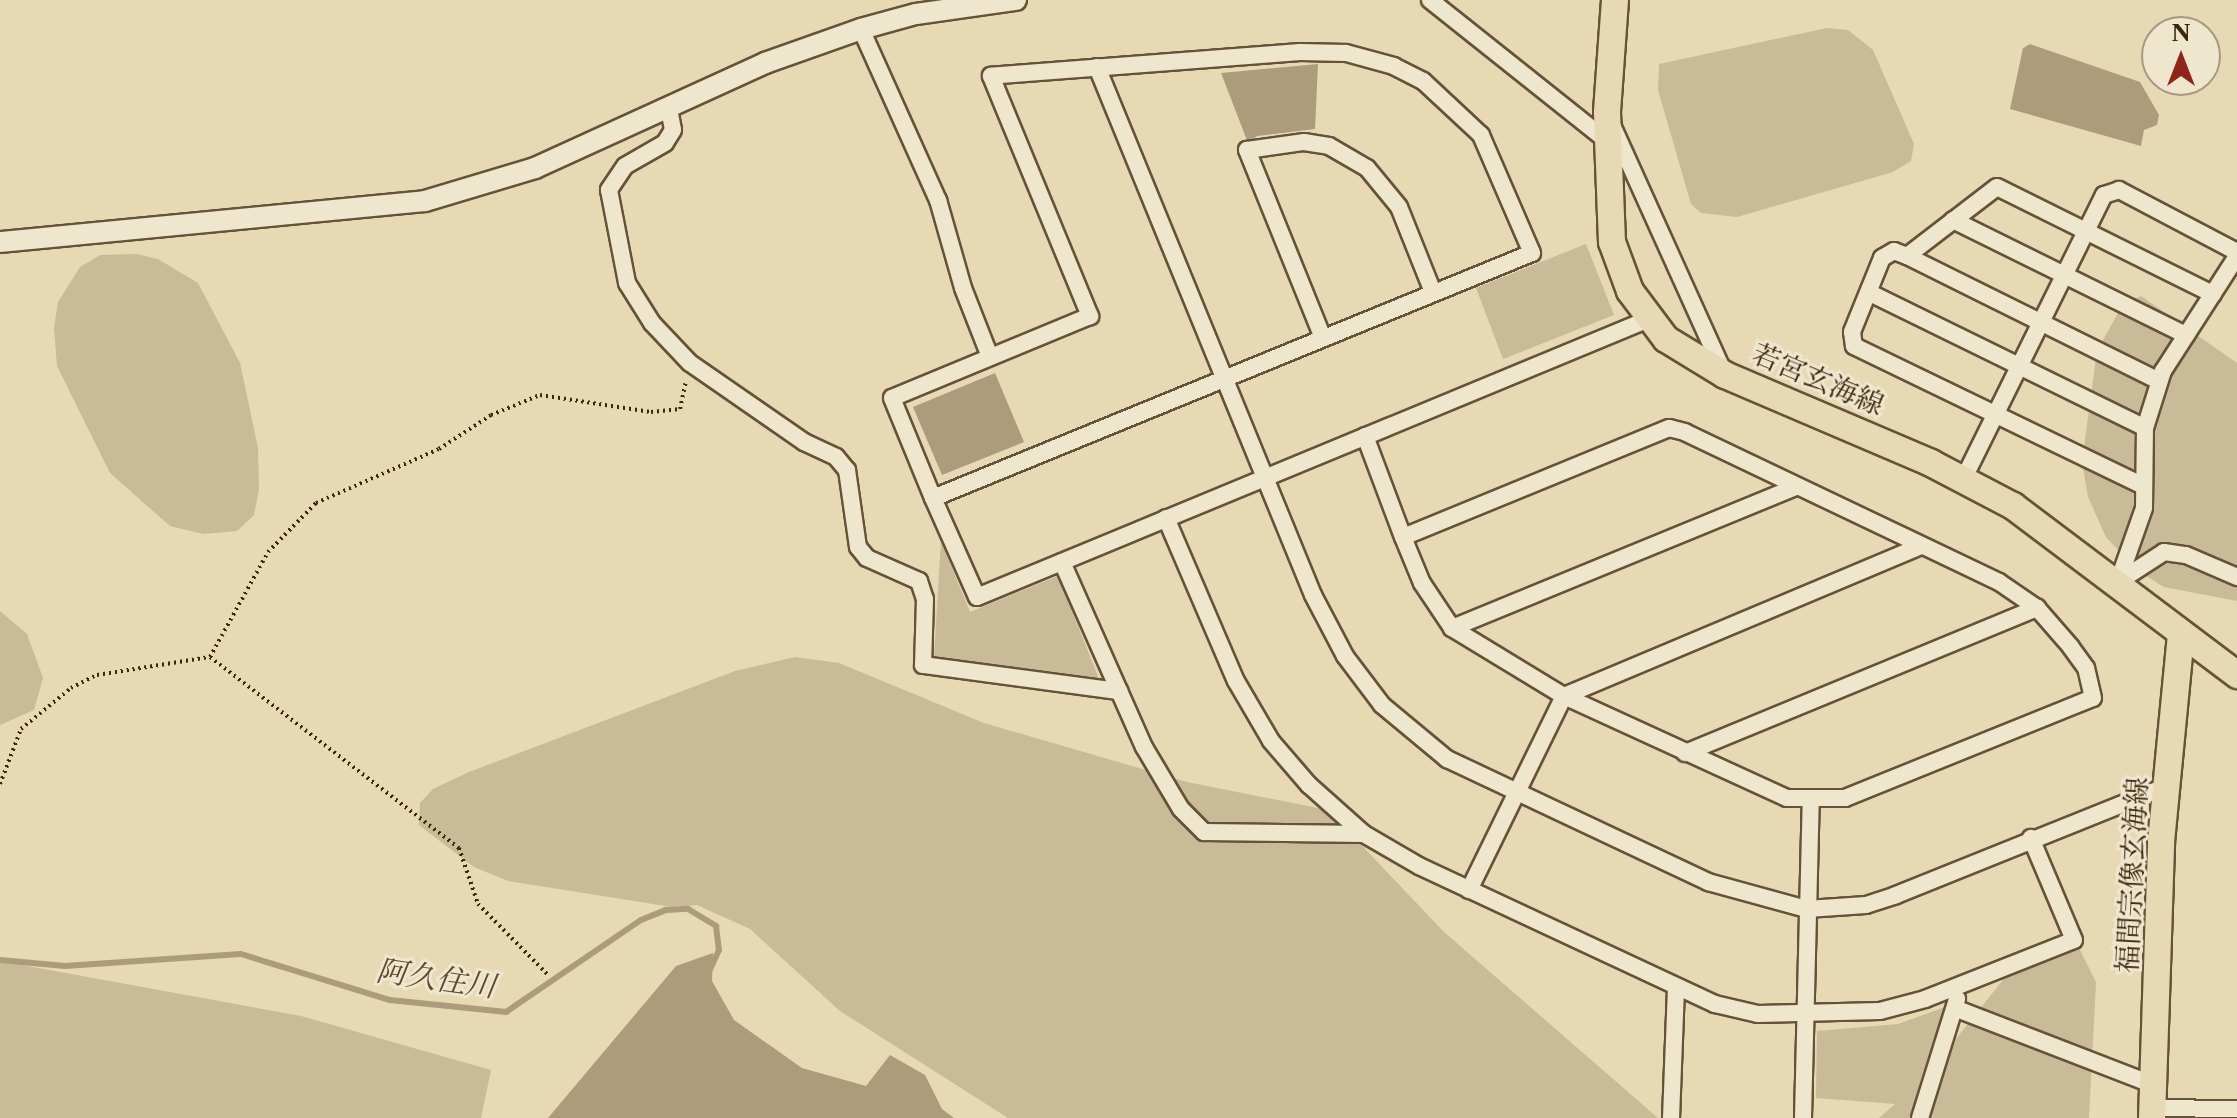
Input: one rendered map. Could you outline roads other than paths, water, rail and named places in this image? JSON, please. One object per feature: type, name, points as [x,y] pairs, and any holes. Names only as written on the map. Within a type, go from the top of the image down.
[{"type":"main road","name":"若宮玄海線","points":[[1615,0],[1607,112],[1612,242],[1630,291],[1666,339],[1725,375],[1964,478],[2024,513],[2237,675]]},
{"type":"main road","name":"福間宗像玄海線","points":[[2153,1104],[2161,842],[2181,635]]},
{"type":"street","points":[[0,242],[425,201],[535,168],[765,63],[861,29],[916,14],[1016,0]]},
{"type":"street","points":[[1430,0],[1446,8],[1607,141]]},
{"type":"street","points":[[861,29],[938,200],[963,288],[990,357]]},
{"type":"street","points":[[933,498],[1532,253],[1481,135],[1423,81],[1394,66],[1346,53],[991,76],[1090,316],[892,398],[933,498],[977,597],[1649,319]]},
{"type":"street","points":[[1097,67],[1313,595],[1345,656],[1382,705],[1447,759],[1708,882],[1807,909],[1881,900],[2167,786]]},
{"type":"street","points":[[669,109],[673,130],[665,143],[614,177],[609,206],[627,283],[652,323],[690,363],[804,442],[836,457],[847,470],[858,547],[867,558],[919,581],[925,599],[923,665],[1119,691]]},
{"type":"street","points":[[1607,112],[1725,375]]},
{"type":"street","points":[[1323,338],[1247,150],[1304,142],[1329,146],[1367,168],[1399,207],[1433,292]]},
{"type":"street","points":[[1907,256],[1997,187],[2213,294]]},
{"type":"street","points":[[1964,478],[2104,195],[2119,190],[2237,254],[2159,381],[2145,428],[2144,508],[2118,582]]},
{"type":"street","points":[[1953,220],[2186,335]]},
{"type":"street","points":[[2143,486],[1854,346],[1852,332],[1885,253],[1907,256],[2159,381]]},
{"type":"street","points":[[1870,293],[2145,428]]},
{"type":"street","points":[[1365,436],[1403,537],[1432,602],[1452,628],[1564,696],[1787,798],[1845,798],[2093,698],[2086,668],[2037,608],[1999,582],[1669,428],[1403,537]]},
{"type":"street","points":[[1452,628],[1795,487]]},
{"type":"street","points":[[1166,518],[1236,681],[1271,741],[1309,785],[1364,834],[1469,890],[1676,988],[1758,1014],[1880,1011],[2074,940],[2031,838]]},
{"type":"street","points":[[1469,890],[1564,696],[1920,546]]},
{"type":"street","points":[[2118,582],[2164,552],[2186,555],[2237,577]]},
{"type":"street","points":[[1062,562],[1144,747],[1181,809],[1204,832],[1364,834]]},
{"type":"street","points":[[1685,753],[2037,608]]},
{"type":"street","points":[[1803,1118],[1811,800]]},
{"type":"street","points":[[1920,1118],[1957,1009],[1957,985]]},
{"type":"street","points":[[1671,1118],[1676,988]]},
{"type":"street","points":[[1957,1009],[2153,1104],[2237,1109]]},
{"type":"waterway","name":"阿久住川","points":[[0,960],[65,966],[241,954],[390,1000],[506,1012],[641,920],[666,910],[688,909],[716,926],[719,950],[710,969]]}]
